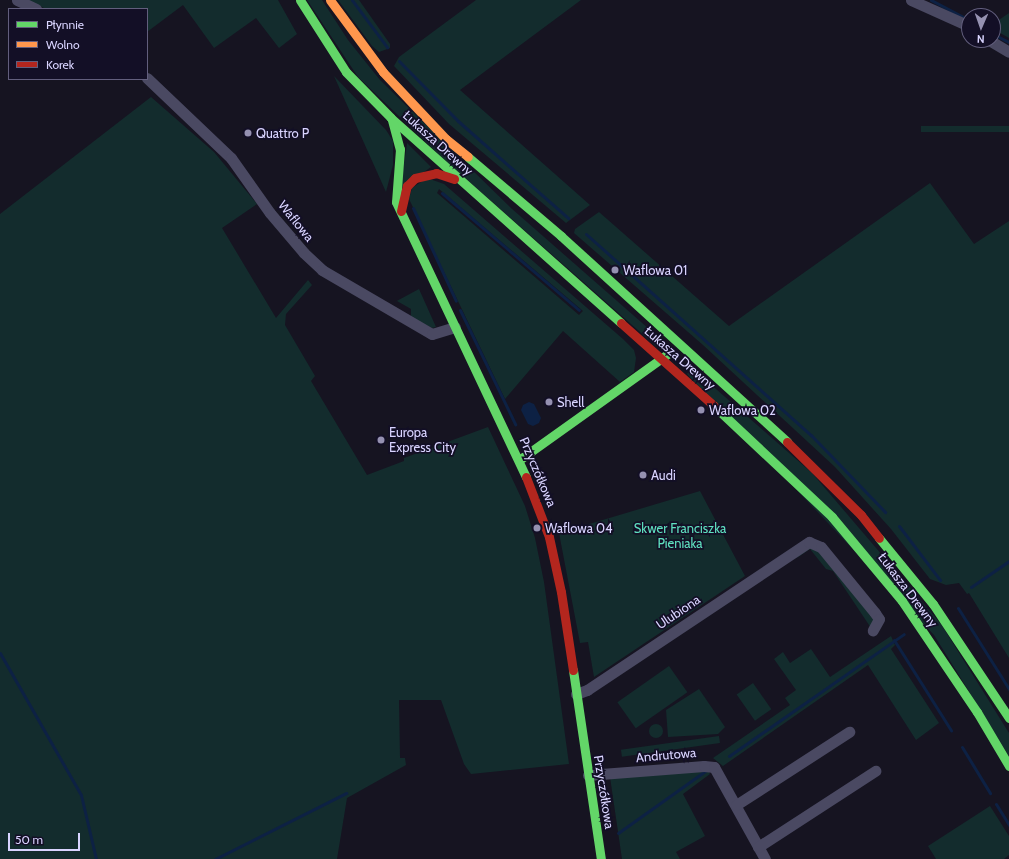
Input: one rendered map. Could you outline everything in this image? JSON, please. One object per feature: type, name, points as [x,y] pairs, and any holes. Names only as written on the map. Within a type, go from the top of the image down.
[{"type":"main road","name":"Łukasza Drewny","points":[[300,0],[346,72],[391,118],[459,181],[662,358],[787,472],[832,517],[872,563],[933,646],[1009,766]]},
{"type":"main road","name":"Łukasza Drewny","points":[[330,0],[383,72],[446,138],[567,241],[682,344],[774,429],[862,515],[933,604],[1009,718]]},
{"type":"main road","name":"Przyczółkowa","points":[[391,118],[400,149],[395,190],[401,213],[519,460],[540,510],[553,551],[601,859]]},
{"type":"main road","points":[[401,213],[407,186],[414,178],[436,172],[459,181]]},
{"type":"main road","points":[[633,334],[642,358],[641,366],[633,380]]},
{"type":"main road","points":[[519,460],[682,344]]},
{"type":"street","points":[[17,0],[34,8]]},
{"type":"street","points":[[911,0],[925,3],[961,22]]},
{"type":"street","name":"Waflowa","points":[[148,79],[232,158],[270,212],[322,270],[432,334],[455,327]]},
{"type":"street","name":"Ulubiona","points":[[576,694],[587,690],[794,550],[809,542],[821,547],[875,613],[879,620],[873,630]]},
{"type":"street","points":[[736,805],[849,732]]},
{"type":"street","name":"Andrutowa","points":[[588,775],[709,766],[717,770],[765,859]]},
{"type":"street","points":[[758,847],[875,770]]},
{"type":"green space","points":[[27,0],[278,0],[297,34],[279,48],[256,18],[214,48],[183,5],[148,31],[148,8],[44,8]]},
{"type":"green space","points":[[307,0],[322,0],[348,40],[380,80],[511,208],[657,336],[658,345],[656,346],[448,163],[358,77]]},
{"type":"green space","points":[[338,0],[359,0],[390,44],[390,48],[379,52],[372,46]]},
{"type":"green space","points":[[476,0],[581,0],[460,90],[590,205],[566,223],[449,124],[394,66],[399,57]]},
{"type":"green space","points":[[1009,13],[1009,38],[1001,34],[1001,18]]},
{"type":"green space","points":[[334,76],[386,130],[393,141],[393,165],[386,192]]},
{"type":"green space","points":[[151,97],[214,152],[257,204],[222,228],[276,318],[308,280],[312,285],[286,314],[285,325],[315,376],[311,381],[367,475],[404,461],[404,458],[488,427],[525,506],[535,538],[544,582],[569,764],[471,774],[464,764],[441,700],[399,700],[400,758],[405,758],[406,765],[347,798],[337,859],[0,859],[0,214]]},
{"type":"green space","points":[[921,126],[1009,126],[1009,132],[921,132]]},
{"type":"green space","points":[[407,144],[431,167],[400,189]]},
{"type":"green space","points":[[427,178],[444,184],[623,339],[634,350],[636,358],[634,372],[620,382],[563,331],[505,399],[409,199],[412,188]],"holes":[[[439,189],[583,311],[579,315],[437,193]]]},
{"type":"green space","points":[[930,183],[974,244],[1009,221],[1009,658],[969,593],[967,594],[959,583],[946,585],[930,579],[891,529],[835,467],[703,345],[574,233],[575,229],[599,212],[729,326]]},
{"type":"green space","points":[[419,289],[436,327],[432,328],[411,317],[411,309],[397,301],[393,303]]},
{"type":"green space","points":[[692,368],[812,473],[941,624],[1009,733],[1009,756],[934,635],[687,374]]},
{"type":"green space","name":"Skwer Franciszka Pieniaka","points":[[700,491],[745,576],[594,677],[588,642],[580,643],[559,533]]},
{"type":"green space","points":[[805,548],[815,548],[874,619],[871,628],[833,571],[826,569],[810,549],[797,558]]},
{"type":"green space","points":[[891,636],[895,645],[891,649],[939,723],[916,740],[868,665],[723,766],[713,758],[790,705],[785,698],[796,690],[774,659],[783,652],[790,663],[811,649],[830,677]]},
{"type":"green space","points":[[669,666],[687,692],[636,728],[617,702]]},
{"type":"green space","points":[[753,683],[771,709],[755,721],[737,694]]},
{"type":"green space","points":[[699,689],[725,727],[718,734],[668,737],[666,710]]},
{"type":"green space","points":[[653,724],[659,724],[663,728],[663,734],[659,738],[653,738],[649,734],[649,728]]},
{"type":"green space","points":[[719,736],[720,743],[622,757],[621,750]]},
{"type":"green space","points":[[707,768],[710,774],[683,794],[705,836],[676,852],[680,859],[622,859],[610,777]]},
{"type":"green space","points":[[990,806],[1009,836],[1009,855],[1004,859],[936,859],[928,846]]},
{"type":"water","points":[[529,402],[534,404],[541,418],[539,423],[533,426],[528,424],[521,410],[523,405]]},
{"type":"waterway","points":[[352,0],[387,47]]},
{"type":"waterway","points":[[931,0],[961,16]]},
{"type":"waterway","points":[[1001,38],[1009,42]]},
{"type":"waterway","points":[[399,61],[458,121],[568,218]]},
{"type":"waterway","points":[[442,193],[579,310]]},
{"type":"waterway","points":[[413,208],[456,301]]},
{"type":"waterway","points":[[586,234],[811,435],[885,512]]},
{"type":"waterway","points":[[460,310],[515,424]]},
{"type":"waterway","points":[[899,526],[940,580]]},
{"type":"waterway","points":[[971,587],[1009,561]]},
{"type":"waterway","points":[[958,608],[1009,689]]},
{"type":"waterway","points":[[729,756],[904,634]]},
{"type":"waterway","points":[[894,640],[951,730]]},
{"type":"waterway","points":[[0,653],[81,795],[96,859]]},
{"type":"waterway","points":[[962,747],[990,793]]},
{"type":"waterway","points":[[618,833],[708,769]]},
{"type":"waterway","points":[[215,859],[346,793]]},
{"type":"waterway","points":[[996,804],[1009,825]]},
{"type":"traffic: fast","points":[[300,0],[346,72],[391,118],[621,323]]},
{"type":"traffic: fast","points":[[392,120],[400,149],[396,202],[526,477]]},
{"type":"traffic: fast","points":[[468,157],[561,236],[787,442]]},
{"type":"traffic: fast","points":[[519,460],[669,353]]},
{"type":"traffic: fast","points":[[714,406],[832,517],[902,601],[977,712],[1009,766]]},
{"type":"traffic: fast","points":[[879,538],[933,604],[1009,718]]},
{"type":"traffic: fast","points":[[573,670],[601,859]]},
{"type":"traffic: slow","points":[[330,0],[383,72],[446,139],[468,157]]},
{"type":"traffic: jam","points":[[401,211],[407,186],[415,178],[436,173],[454,179]]},
{"type":"traffic: jam","points":[[621,323],[714,406]]},
{"type":"traffic: jam","points":[[787,442],[861,515],[879,538]]},
{"type":"traffic: jam","points":[[526,477],[549,537],[561,592],[573,670]]},
{"type":"place","name":"Quattro P","points":[[248,133]]},
{"type":"place","name":"Waflowa 01","points":[[615,270]]},
{"type":"place","name":"Shell","points":[[549,402]]},
{"type":"place","name":"Waflowa 02","points":[[701,410]]},
{"type":"place","name":"Europa Express City","points":[[381,440]]},
{"type":"place","name":"Audi","points":[[643,475]]},
{"type":"place","name":"Waflowa 04","points":[[537,528]]}]
